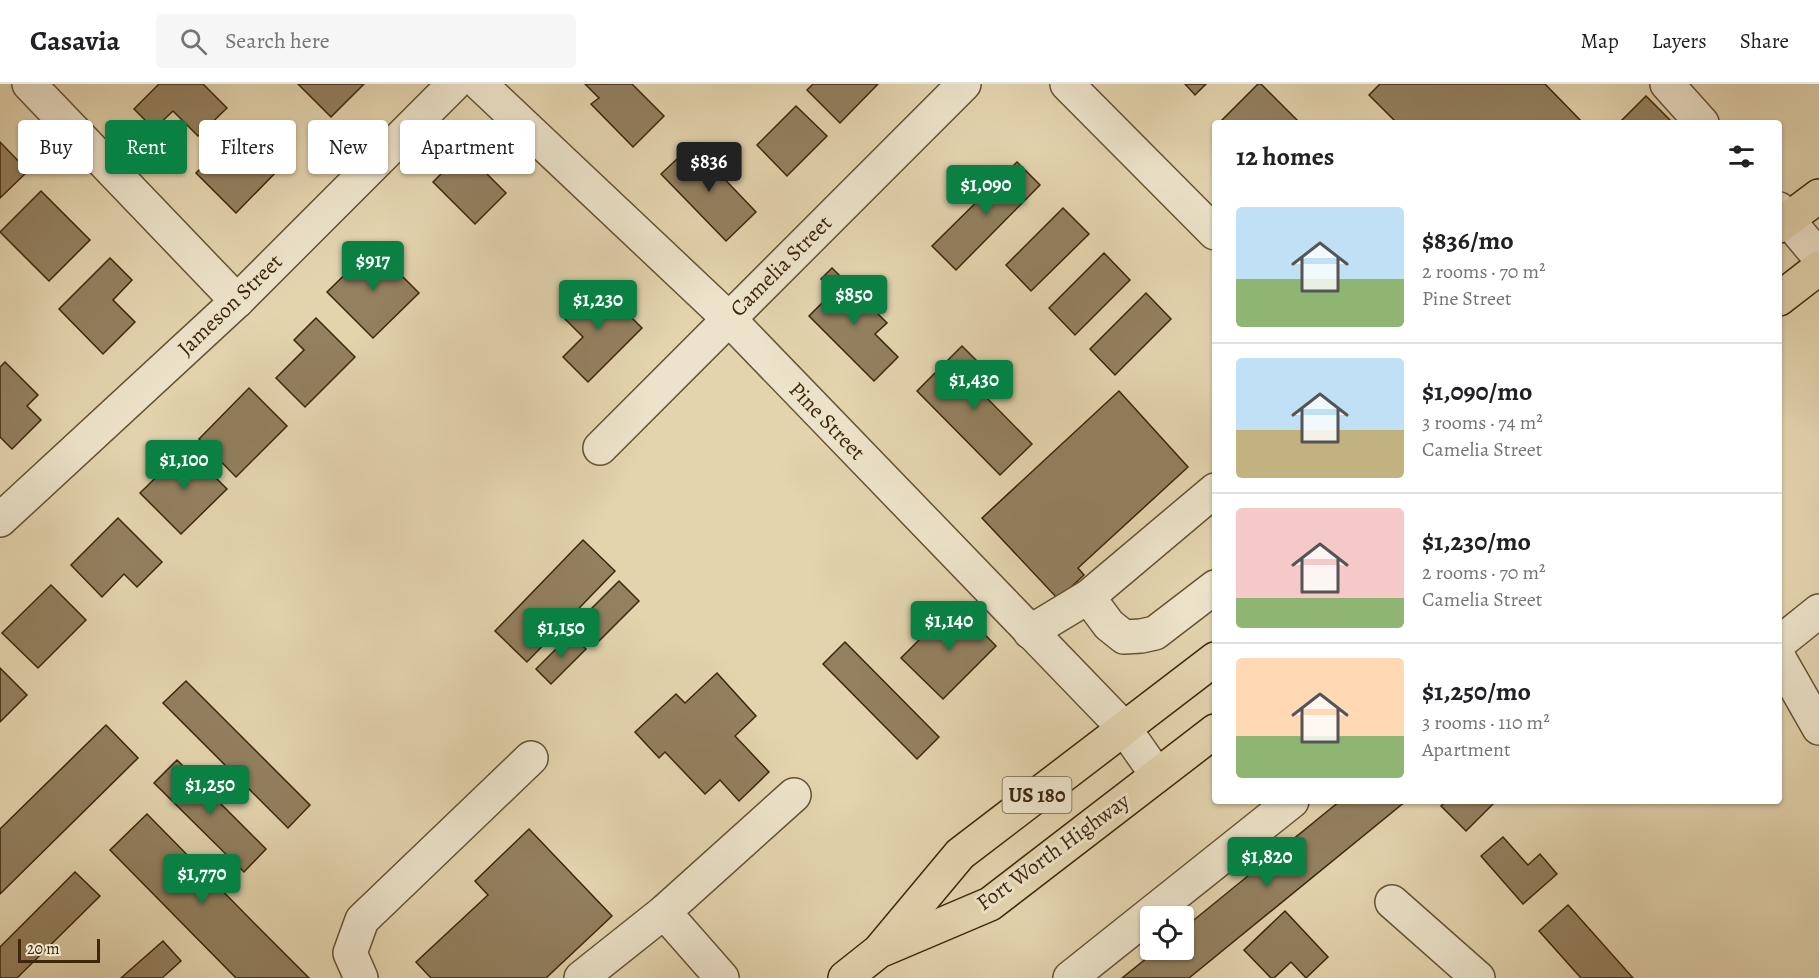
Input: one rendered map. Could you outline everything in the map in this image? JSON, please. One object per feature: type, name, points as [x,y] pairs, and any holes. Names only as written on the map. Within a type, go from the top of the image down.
[{"type":"main road","points":[[1782,218],[1819,196]]},
{"type":"main road","points":[[1782,297],[1819,268]]},
{"type":"main road","name":"Fort Worth Highway","points":[[845,978],[879,951],[960,854],[1212,661]]},
{"type":"main road","name":"Fort Worth Highway","points":[[879,951],[990,904],[1212,733]]},
{"type":"street","points":[[29,84],[237,301]]},
{"type":"street","name":"Jameson Street","points":[[0,520],[237,301],[454,84]]},
{"type":"street","name":"Pine Street","points":[[480,84],[729,319],[1124,728],[1157,775]]},
{"type":"street","name":"Camelia Street","points":[[600,448],[964,84]]},
{"type":"street","points":[[1067,84],[1212,230]]},
{"type":"street","points":[[1667,84],[1699,120]]},
{"type":"street","points":[[1782,218],[1819,257]]},
{"type":"street","points":[[1030,633],[1088,597],[1212,493]]},
{"type":"street","points":[[1088,597],[1108,625],[1124,637],[1141,636],[1155,633],[1212,589]]},
{"type":"street","points":[[1782,641],[1819,611]]},
{"type":"street","points":[[1782,663],[1819,728]]},
{"type":"street","points":[[361,978],[350,953],[362,920],[531,758]]},
{"type":"street","points":[[580,978],[663,912],[794,795]]},
{"type":"street","points":[[1070,978],[1288,804]]},
{"type":"street","points":[[1392,902],[1478,978]]},
{"type":"street","points":[[663,912],[722,978]]},
{"type":"building","points":[[159,84],[203,84],[227,108],[215,120],[199,120],[198,136],[187,125],[187,120],[182,120],[173,111],[164,120],[145,120],[134,109]]},
{"type":"building","points":[[298,84],[364,84],[331,117]]},
{"type":"building","points":[[585,84],[632,84],[664,116],[633,147],[591,104],[599,98]]},
{"type":"building","points":[[813,84],[878,84],[840,123],[807,90]]},
{"type":"building","points":[[1185,84],[1206,84],[1195,95]]},
{"type":"building","points":[[1258,84],[1261,84],[1297,120],[1222,120]]},
{"type":"building","points":[[1380,84],[1545,84],[1580,120],[1394,120],[1369,95]]},
{"type":"building","points":[[1646,96],[1670,120],[1622,120]]},
{"type":"building","points":[[796,106],[827,136],[787,176],[757,145]]},
{"type":"building","points":[[0,142],[18,161],[18,174],[25,174],[0,198]]},
{"type":"building","points":[[692,145],[756,212],[726,241],[661,174]]},
{"type":"building","points":[[1017,162],[1040,185],[956,270],[932,246]]},
{"type":"building","points":[[199,170],[199,174],[274,174],[236,213],[196,173]]},
{"type":"building","points":[[441,174],[487,174],[506,193],[475,224],[433,182]]},
{"type":"building","points":[[41,191],[90,240],[49,281],[0,232]]},
{"type":"building","points":[[1063,208],[1089,234],[1031,291],[1006,265]]},
{"type":"building","points":[[373,247],[419,293],[373,338],[327,292]]},
{"type":"building","points":[[1104,253],[1130,280],[1075,335],[1049,308]]},
{"type":"building","points":[[110,258],[132,280],[113,300],[135,322],[103,354],[59,309]]},
{"type":"building","points":[[832,268],[887,323],[875,334],[898,357],[874,381],[809,316],[834,291],[821,279]]},
{"type":"building","points":[[595,281],[642,328],[588,382],[563,357],[583,337],[561,315]]},
{"type":"building","points":[[1146,293],[1171,319],[1115,375],[1090,349]]},
{"type":"building","points":[[316,318],[355,357],[305,407],[276,378],[304,350],[294,340]]},
{"type":"building","points":[[962,346],[993,377],[980,391],[1032,444],[1000,475],[917,391]]},
{"type":"building","points":[[5,362],[38,395],[27,406],[41,420],[12,449],[0,437],[0,367]]},
{"type":"building","points":[[249,388],[287,426],[236,477],[199,439]]},
{"type":"building","points":[[1119,391],[1188,467],[1078,568],[1084,575],[1058,599],[982,518]]},
{"type":"building","points":[[186,448],[227,489],[181,534],[140,493]]},
{"type":"building","points":[[118,518],[162,562],[137,587],[124,574],[102,597],[71,565]]},
{"type":"building","points":[[583,540],[615,571],[527,662],[495,631]]},
{"type":"building","points":[[619,581],[639,601],[599,641],[579,621]]},
{"type":"building","points":[[51,585],[86,620],[38,668],[2,633]]},
{"type":"building","points":[[955,604],[996,646],[943,699],[901,658]]},
{"type":"building","points":[[571,634],[586,649],[551,684],[536,669]]},
{"type":"building","points":[[845,642],[939,737],[917,759],[823,664]]},
{"type":"building","points":[[0,668],[27,695],[0,722]]},
{"type":"building","points":[[717,673],[756,716],[735,736],[769,772],[739,801],[720,780],[705,794],[665,752],[659,758],[635,732],[676,694],[685,703]]},
{"type":"building","points":[[186,681],[310,805],[288,828],[163,703]]},
{"type":"building","points":[[106,725],[138,758],[0,894],[0,829]]},
{"type":"building","points":[[177,760],[266,849],[244,872],[154,783]]},
{"type":"building","points":[[1336,804],[1402,804],[1189,978],[1122,978],[1144,960],[1194,960],[1194,920]]},
{"type":"building","points":[[1443,804],[1493,804],[1466,831],[1441,806]]},
{"type":"building","points":[[147,814],[309,978],[236,978],[110,850]]},
{"type":"building","points":[[529,829],[612,916],[546,978],[431,978],[416,962],[488,895],[475,881]]},
{"type":"building","points":[[1503,837],[1528,865],[1540,854],[1557,874],[1523,904],[1481,856]]},
{"type":"building","points":[[75,872],[100,896],[17,978],[0,978],[0,947]]},
{"type":"building","points":[[1568,905],[1633,978],[1581,978],[1539,931]]},
{"type":"building","points":[[1285,911],[1328,957],[1306,978],[1291,962],[1274,978],[1271,978],[1244,950]]},
{"type":"building","points":[[163,941],[181,961],[162,978],[121,978]]}]
